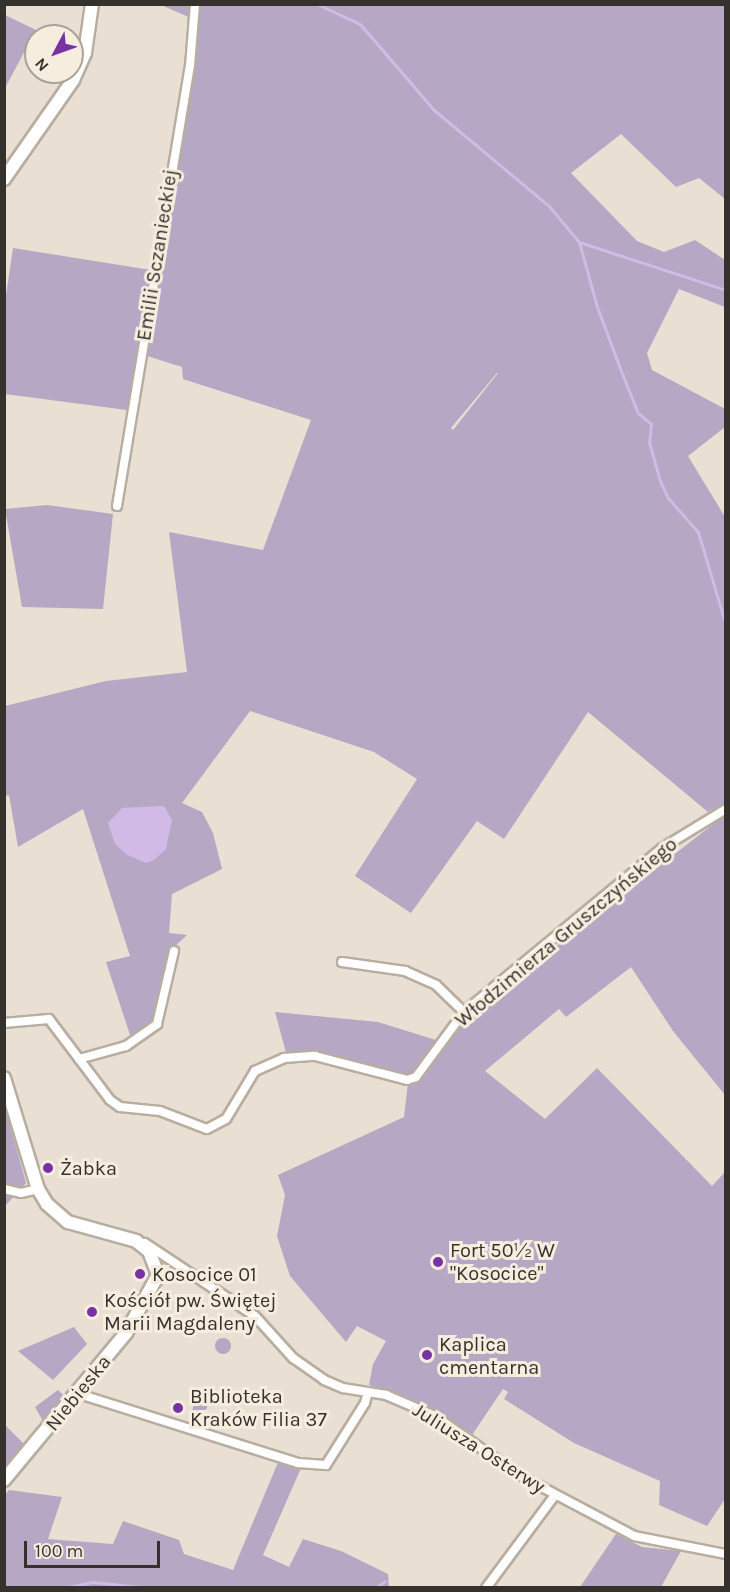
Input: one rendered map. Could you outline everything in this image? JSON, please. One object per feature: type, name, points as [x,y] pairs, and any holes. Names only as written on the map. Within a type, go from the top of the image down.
[{"type":"street","points":[[4,179],[73,80],[85,53],[92,4]]},
{"type":"street","name":"Emilii Sczanieckiej","points":[[117,506],[190,66],[195,4]]},
{"type":"street","name":"Włodzimierza Gruszczyńskiego","points":[[4,1023],[49,1019],[102,1092],[120,1107],[160,1111],[207,1129],[226,1119],[255,1071],[284,1059],[315,1056],[394,1078],[416,1077],[464,1012],[662,848],[726,809]]},
{"type":"street","points":[[79,1059],[126,1047],[157,1024],[174,951]]},
{"type":"street","points":[[342,962],[405,971],[436,985],[464,1012]]},
{"type":"street","name":"Juliusza Osterwy","points":[[4,1077],[38,1189],[54,1213],[68,1222],[150,1245],[190,1276],[255,1316],[308,1370],[344,1388],[403,1401],[435,1416],[555,1495],[634,1536],[726,1554]]},
{"type":"street","points":[[4,1189],[21,1193],[38,1189]]},
{"type":"street","points":[[136,1240],[149,1251],[158,1275]]},
{"type":"street","name":"Juliusza Osterwy","points":[[158,1275],[190,1276]]},
{"type":"street","name":"Niebieska","points":[[4,1480],[79,1394],[126,1333],[158,1275]]},
{"type":"street","points":[[79,1394],[298,1463],[326,1465],[365,1403],[368,1392]]},
{"type":"street","points":[[486,1587],[555,1495]]},
{"type":"shaded area","points":[[161,5],[191,5],[191,18]]},
{"type":"shaded area","points":[[200,5],[725,5],[725,199],[699,178],[676,187],[621,134],[571,173],[637,241],[664,252],[695,240],[725,260],[725,307],[679,289],[647,353],[652,370],[725,409],[725,427],[688,456],[725,517],[725,803],[708,812],[588,712],[504,839],[477,821],[411,913],[355,876],[417,779],[374,752],[250,711],[182,803],[202,812],[213,833],[222,869],[172,894],[169,933],[187,935],[172,949],[155,1023],[132,1041],[106,962],[130,956],[83,809],[18,847],[9,795],[5,796],[5,706],[106,681],[187,672],[169,532],[263,550],[311,420],[183,379],[182,367],[147,356]],"holes":[[[498,373],[453,430],[451,428]]]},
{"type":"shaded area","points":[[5,15],[24,24],[24,52],[5,88]]},
{"type":"shaded area","points":[[13,248],[151,270],[127,410],[5,394],[4,309]]},
{"type":"shaded area","points":[[47,505],[113,514],[103,609],[22,607],[5,509]]},
{"type":"shaded area","points":[[164,806],[172,820],[166,849],[154,860],[146,863],[127,855],[115,844],[108,823],[122,808]]},
{"type":"shaded area","points":[[725,815],[725,1095],[673,1031],[631,967],[566,1017],[559,1009],[485,1071],[545,1119],[597,1068],[712,1186],[725,1172],[725,1499],[707,1526],[659,1505],[660,1481],[574,1443],[504,1399],[508,1392],[503,1389],[472,1435],[401,1395],[369,1385],[373,1364],[386,1341],[357,1326],[346,1342],[290,1276],[277,1236],[285,1195],[278,1175],[404,1117],[408,1083],[419,1082],[470,1013]]},
{"type":"shaded area","points":[[275,1012],[378,1022],[439,1041],[415,1075],[403,1077],[349,1062],[287,1056]]},
{"type":"shaded area","points":[[4,1103],[26,1183],[5,1206],[4,1206]]},
{"type":"shaded area","points":[[74,1327],[87,1344],[53,1380],[18,1351]]},
{"type":"shaded area","points":[[223,1338],[229,1340],[231,1346],[229,1352],[223,1354],[217,1352],[215,1346],[217,1340]]},
{"type":"shaded area","points":[[198,1389],[211,1393],[204,1418],[191,1415]]},
{"type":"shaded area","points":[[58,1390],[66,1398],[44,1423],[35,1407]]},
{"type":"shaded area","points":[[5,1425],[25,1445],[5,1469]]},
{"type":"shaded area","points":[[279,1460],[301,1468],[263,1555],[289,1567],[303,1539],[341,1551],[388,1574],[389,1588],[5,1588],[5,1495],[9,1490],[62,1497],[48,1539],[113,1544],[123,1521],[179,1540],[184,1554],[233,1570]]},
{"type":"shaded area","points":[[616,1534],[642,1547],[681,1551],[661,1587],[580,1587]]},
{"type":"waterway","points":[[317,4],[360,24],[434,110],[549,206],[579,242],[597,307],[623,376],[638,413],[651,424],[649,442],[660,481],[668,498],[698,532],[726,626]]},
{"type":"waterway","points":[[579,242],[726,290]]},
{"type":"waterway","points":[[375,1588],[385,1581]]},
{"type":"waterway","points":[[64,1588],[93,1582],[150,1588]]},
{"type":"place","name":"Żabka","points":[[48,1168]]},
{"type":"place","name":"Fort 50½ W \"Kosocice\"","points":[[438,1262]]},
{"type":"place","name":"Kosocice 01","points":[[140,1274]]},
{"type":"place","name":"Kościół pw. Świętej Marii Magdaleny","points":[[92,1312]]},
{"type":"place","name":"Kaplica cmentarna","points":[[427,1355]]},
{"type":"place","name":"Biblioteka Kraków Filia 37","points":[[178,1408]]}]
